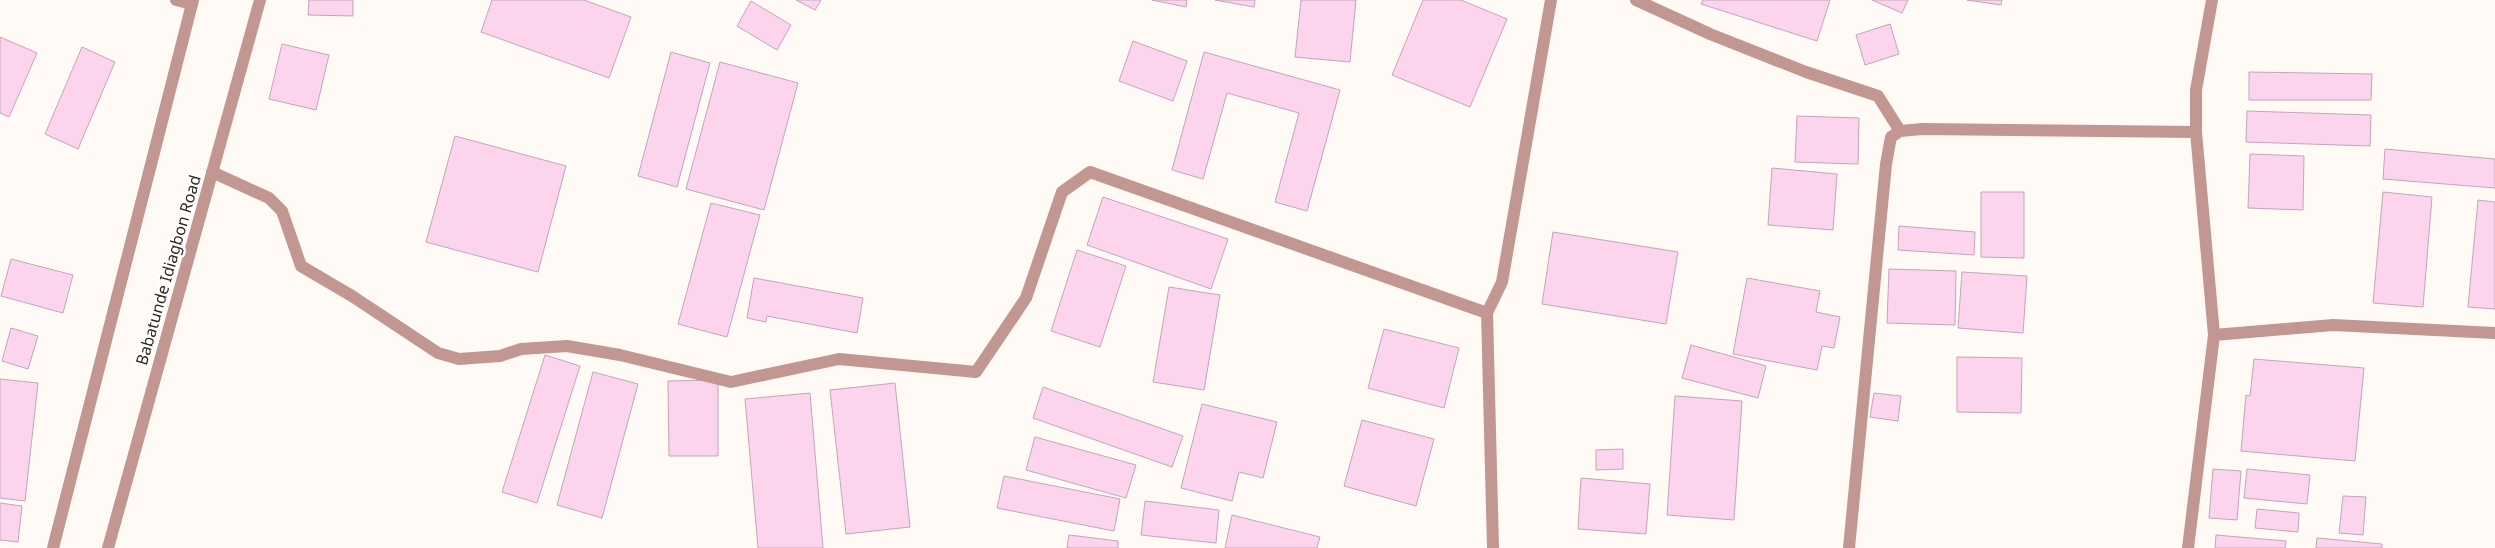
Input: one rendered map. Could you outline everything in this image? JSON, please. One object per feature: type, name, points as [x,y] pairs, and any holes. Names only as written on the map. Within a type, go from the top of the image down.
[{"type":"street","points":[[53,548],[193,2],[176,0]]},
{"type":"street","name":"Babatunde Idiagbon Road","points":[[108,548],[260,0]]},
{"type":"street","points":[[1492,548],[1487,313],[1502,282],[1551,0]]},
{"type":"street","points":[[1636,0],[1719,38],[1806,72],[1878,96],[1900,131]]},
{"type":"street","points":[[2188,548],[2214,335],[2196,132],[2196,90],[2212,0]]},
{"type":"street","points":[[1849,548],[1886,164],[1891,137],[1900,131],[1931,129],[2196,132]]},
{"type":"street","points":[[212,172],[269,198],[282,211],[301,266],[352,296],[438,353],[459,360],[500,356],[521,349],[567,346],[620,355],[731,382],[839,359],[976,372],[1026,298],[1062,192],[1090,172],[1487,313]]},
{"type":"street","points":[[2214,335],[2333,326],[2495,333]]},
{"type":"building","points":[[309,0],[353,0],[353,16],[308,15]]},
{"type":"building","points":[[492,0],[584,0],[631,17],[609,78],[481,32]]},
{"type":"building","points":[[796,0],[821,0],[815,10]]},
{"type":"building","points":[[1152,0],[1187,0],[1186,7]]},
{"type":"building","points":[[1215,0],[1255,0],[1254,7]]},
{"type":"building","points":[[1301,0],[1356,0],[1350,62],[1295,57]]},
{"type":"building","points":[[1423,0],[1461,0],[1507,19],[1470,107],[1392,75]]},
{"type":"building","points":[[1703,0],[1830,0],[1817,41],[1701,4]]},
{"type":"building","points":[[1872,0],[1908,0],[1902,13]]},
{"type":"building","points":[[1967,0],[2002,0],[2001,5]]},
{"type":"building","points":[[751,1],[791,25],[777,50],[737,26]]},
{"type":"building","points":[[1890,24],[1899,54],[1865,65],[1856,35]]},
{"type":"building","points":[[0,37],[37,53],[9,117],[0,113]]},
{"type":"building","points":[[1133,41],[1187,61],[1173,101],[1119,81]]},
{"type":"building","points":[[282,44],[329,55],[316,110],[269,99]]},
{"type":"building","points":[[82,47],[115,62],[78,149],[45,134]]},
{"type":"building","points":[[671,52],[710,63],[677,187],[638,176]]},
{"type":"building","points":[[1204,52],[1340,90],[1307,211],[1275,202],[1299,113],[1227,93],[1203,179],[1172,170]]},
{"type":"building","points":[[720,62],[798,83],[764,210],[686,189]]},
{"type":"building","points":[[2249,72],[2372,74],[2371,100],[2249,100]]},
{"type":"building","points":[[2247,111],[2371,115],[2370,146],[2246,142]]},
{"type":"building","points":[[1797,116],[1859,118],[1858,164],[1795,162]]},
{"type":"building","points":[[455,136],[566,166],[538,272],[426,242]]},
{"type":"building","points":[[2385,149],[2495,159],[2495,188],[2383,179]]},
{"type":"building","points":[[2250,154],[2304,156],[2303,210],[2248,208]]},
{"type":"building","points":[[1772,168],[1837,174],[1833,230],[1768,225]]},
{"type":"building","points":[[1981,192],[2024,192],[2024,258],[1981,257]]},
{"type":"building","points":[[2383,192],[2432,197],[2423,307],[2373,303]]},
{"type":"building","points":[[1103,197],[1228,239],[1211,289],[1087,245]]},
{"type":"building","points":[[2478,200],[2495,202],[2495,309],[2468,307]]},
{"type":"building","points":[[711,203],[760,215],[727,337],[678,324]]},
{"type":"building","points":[[1899,226],[1975,232],[1974,255],[1898,250]]},
{"type":"building","points":[[1553,232],[1678,252],[1666,324],[1542,304]]},
{"type":"building","points":[[1077,250],[1126,266],[1100,347],[1051,331]]},
{"type":"building","points":[[11,259],[73,275],[63,313],[1,296]]},
{"type":"building","points":[[1889,269],[1956,271],[1955,325],[1887,323]]},
{"type":"building","points":[[1962,272],[2027,276],[2023,333],[1958,328]]},
{"type":"building","points":[[754,278],[863,298],[857,333],[767,316],[766,322],[747,318]]},
{"type":"building","points":[[1747,278],[1820,291],[1816,312],[1840,317],[1834,348],[1822,346],[1817,370],[1733,354]]},
{"type":"building","points":[[1169,287],[1220,295],[1204,390],[1153,382]]},
{"type":"building","points":[[11,328],[38,336],[28,369],[2,361]]},
{"type":"building","points":[[1384,329],[1459,348],[1444,408],[1368,388]]},
{"type":"building","points":[[1691,345],[1766,366],[1758,398],[1682,378]]},
{"type":"building","points":[[545,355],[580,366],[537,503],[502,492]]},
{"type":"building","points":[[1957,357],[2022,358],[2021,413],[1957,412]]},
{"type":"building","points":[[2254,359],[2364,368],[2355,461],[2241,451],[2246,395],[2250,396]]},
{"type":"building","points":[[593,372],[638,384],[602,518],[557,505]]},
{"type":"building","points":[[0,379],[38,383],[25,501],[0,498]]},
{"type":"building","points":[[718,380],[718,456],[669,456],[668,381]]},
{"type":"building","points":[[895,383],[910,527],[846,534],[830,390]]},
{"type":"building","points":[[1043,387],[1183,436],[1172,467],[1033,418]]},
{"type":"building","points":[[810,393],[823,548],[758,548],[745,399]]},
{"type":"building","points":[[1874,393],[1901,396],[1898,421],[1870,417]]},
{"type":"building","points":[[1675,396],[1742,401],[1734,520],[1667,515]]},
{"type":"building","points":[[1202,404],[1277,422],[1263,478],[1239,472],[1232,501],[1181,488]]},
{"type":"building","points":[[1362,420],[1434,439],[1416,506],[1344,486]]},
{"type":"building","points":[[1035,437],[1136,465],[1126,498],[1026,470]]},
{"type":"building","points":[[1623,449],[1623,469],[1596,470],[1596,450]]},
{"type":"building","points":[[2213,469],[2241,471],[2237,520],[2209,518]]},
{"type":"building","points":[[2247,469],[2310,475],[2307,504],[2244,498]]},
{"type":"building","points":[[1004,476],[1120,499],[1114,531],[997,508]]},
{"type":"building","points":[[1581,478],[1650,484],[1646,534],[1578,529]]},
{"type":"building","points":[[2343,496],[2366,497],[2363,535],[2339,533]]},
{"type":"building","points":[[1145,501],[1219,510],[1216,543],[1141,535]]},
{"type":"building","points":[[0,503],[22,506],[18,542],[0,540]]},
{"type":"building","points":[[2257,509],[2299,513],[2298,532],[2255,528]]},
{"type":"building","points":[[1232,515],[1320,537],[1317,548],[1225,548]]},
{"type":"building","points":[[1069,535],[1118,541],[1118,548],[1067,548]]},
{"type":"building","points":[[2216,535],[2286,541],[2285,548],[2215,548]]},
{"type":"building","points":[[2317,538],[2382,544],[2382,548],[2316,548]]}]
